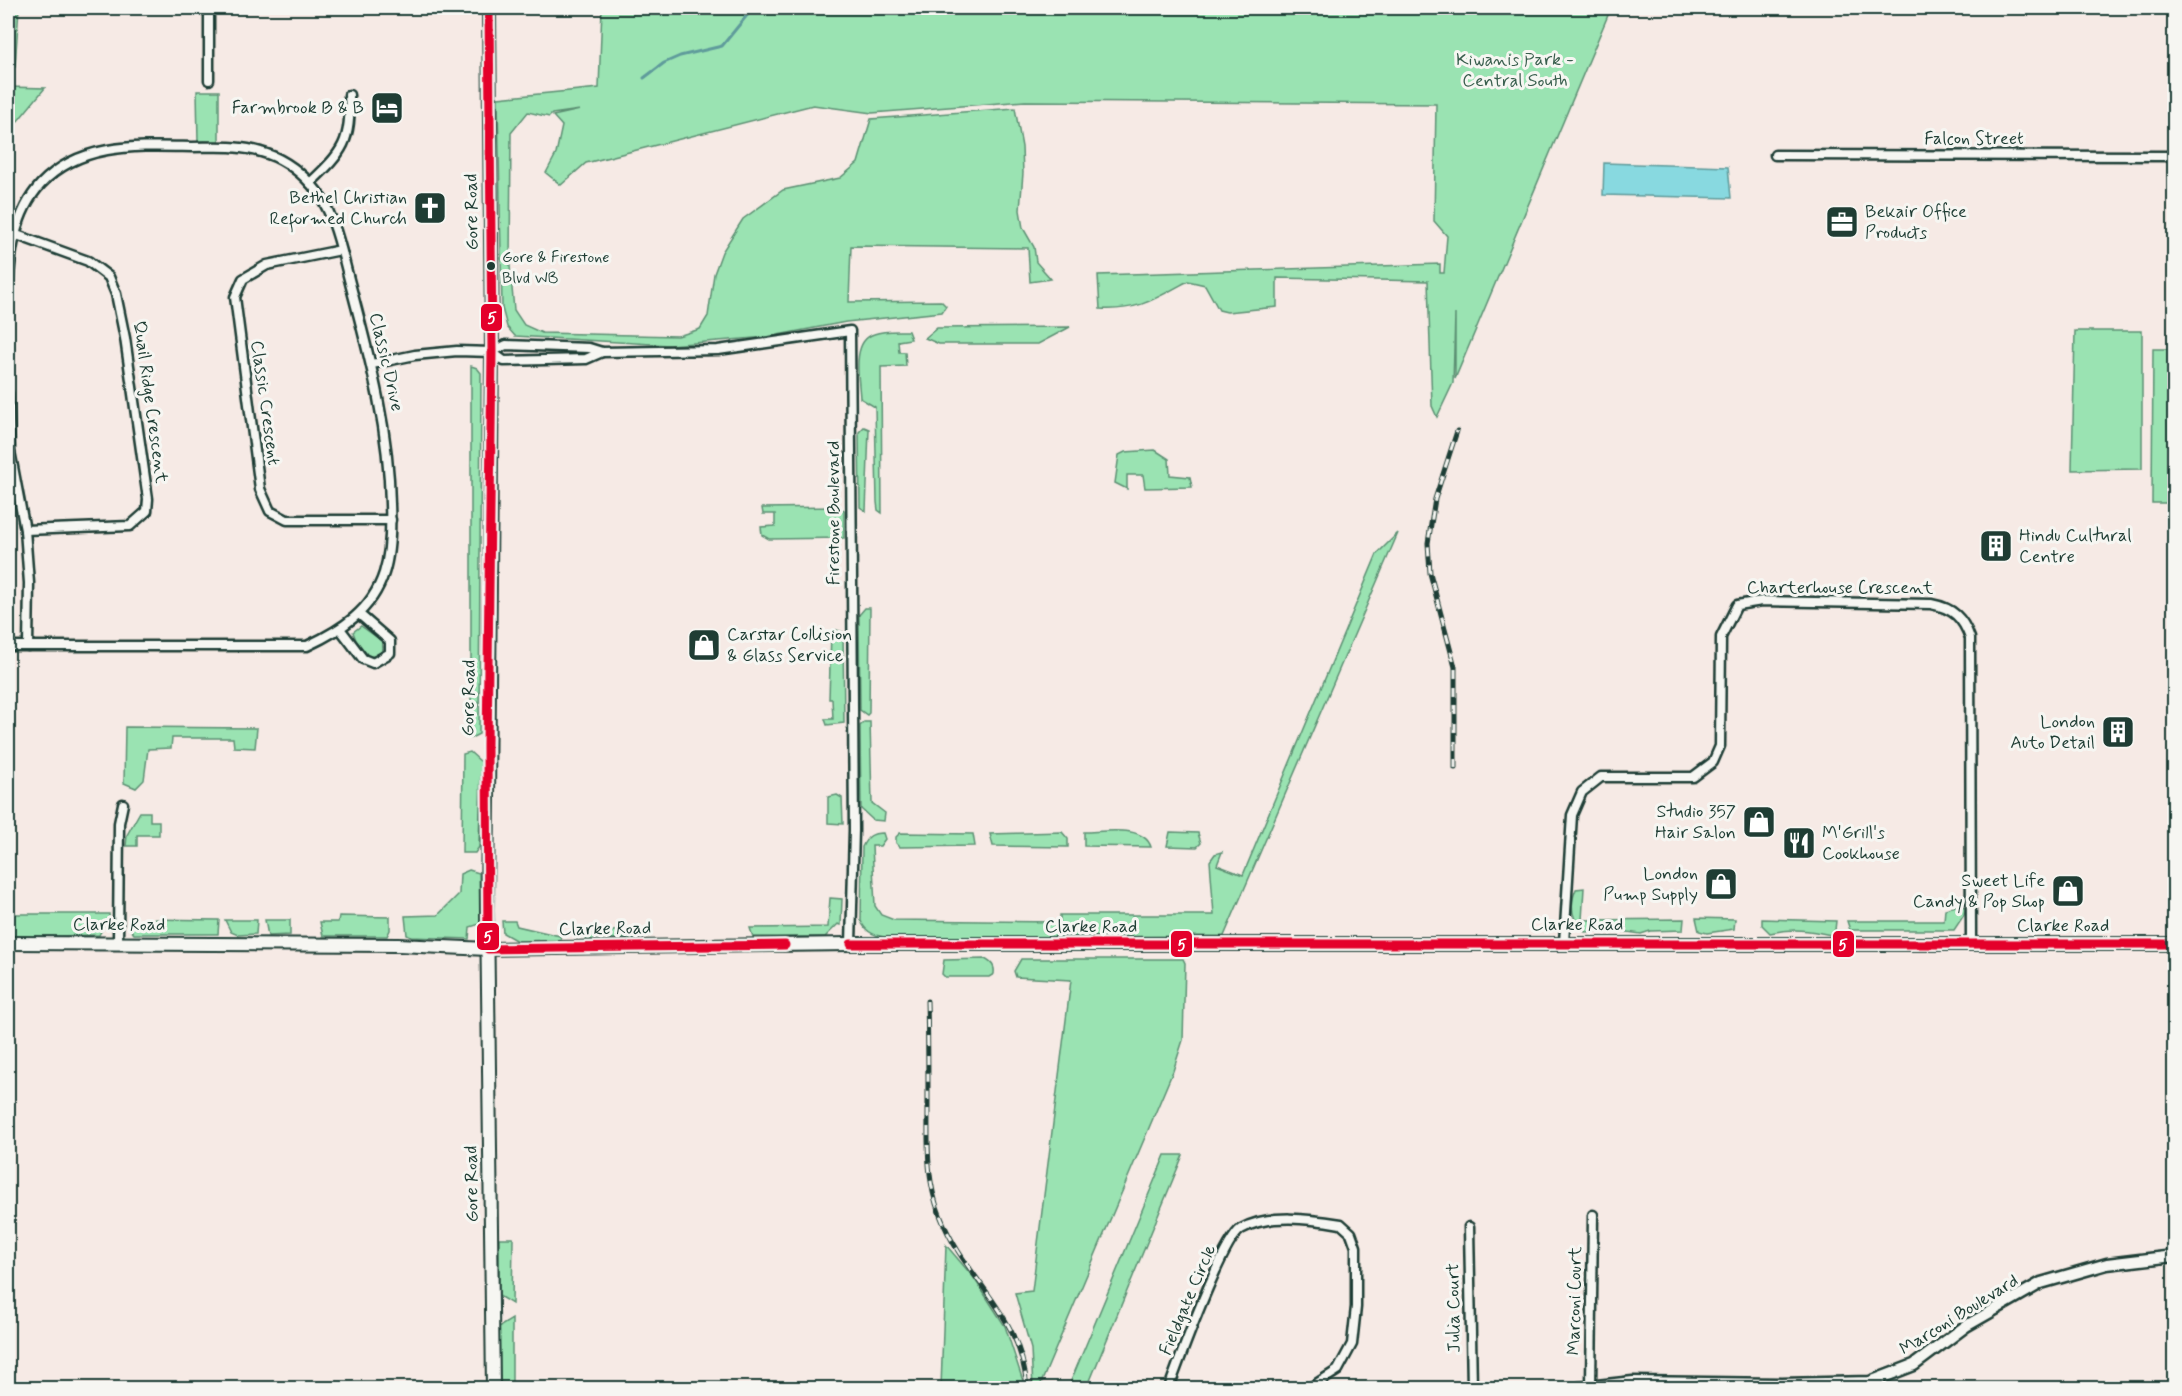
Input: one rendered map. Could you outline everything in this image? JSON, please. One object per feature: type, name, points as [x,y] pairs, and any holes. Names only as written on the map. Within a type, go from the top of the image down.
[{"type":"main road","name":"Gore Road","points":[[489,8],[492,352],[487,745],[493,1389]]},
{"type":"main road","name":"Clarke Road","points":[[8,943],[398,945],[488,949],[851,944],[2175,944]]},
{"type":"street","points":[[209,8],[209,80]]},
{"type":"street","points":[[310,183],[340,151],[349,133],[349,95]]},
{"type":"street","name":"Classic Drive","points":[[8,292],[14,234],[26,206],[40,185],[64,165],[89,154],[114,148],[236,147],[262,152],[287,164],[310,183],[328,213],[341,250],[372,364],[387,441],[391,520],[384,574],[371,600],[341,630],[306,646],[8,646]]},
{"type":"street","name":"Falcon Street","points":[[1775,155],[2175,156]]},
{"type":"street","name":"Quail Ridge Crescent","points":[[14,234],[88,261],[109,277],[116,294],[125,338],[148,499],[147,511],[130,526],[25,530]]},
{"type":"street","name":"Classic Crescent","points":[[341,250],[267,265],[243,279],[235,297],[260,489],[270,511],[287,520],[391,520]]},
{"type":"street","name":"Firestone Boulevard","points":[[372,364],[415,355],[457,351],[492,352],[506,345],[589,348],[602,352],[718,350],[850,331],[854,824],[851,944]]},
{"type":"street","name":"Firestone Boulevard","points":[[492,352],[504,361],[586,359],[602,352]]},
{"type":"street","points":[[8,393],[10,451],[25,530],[29,583],[28,646]]},
{"type":"street","name":"Charterhouse Crescent","points":[[1564,943],[1572,815],[1582,792],[1601,777],[1693,777],[1713,762],[1720,746],[1721,637],[1737,605],[1762,601],[1931,604],[1945,606],[1965,624],[1970,638],[1971,944]]},
{"type":"street","points":[[341,630],[363,659],[373,663],[390,653],[390,641],[358,614]]},
{"type":"street","points":[[118,943],[119,823],[123,804]]},
{"type":"street","name":"Marconi Court","points":[[1591,1387],[1593,1215]]},
{"type":"street","name":"Fieldgate Circle","points":[[1169,1389],[1224,1252],[1239,1230],[1260,1220],[1341,1224],[1351,1233],[1356,1247],[1356,1307],[1352,1344],[1338,1370],[1310,1389]]},
{"type":"street","name":"Julia Court","points":[[1469,1227],[1472,1389]]},
{"type":"street","name":"Marconi Boulevard","points":[[1578,1389],[1633,1382],[1847,1386],[1870,1382],[1914,1365],[1966,1326],[2041,1283],[2107,1264],[2175,1256]]},
{"type":"green space","points":[[8,8],[19,8],[15,67],[8,67]]},
{"type":"green space","name":"Kiwanis Park - Central South","points":[[602,8],[1611,8],[1455,379],[1455,314],[1453,383],[1437,417],[1432,406],[1428,281],[1277,278],[1277,307],[1227,312],[1219,310],[1205,285],[1188,281],[1136,306],[1100,309],[1098,275],[1440,264],[1440,273],[1444,273],[1447,236],[1434,221],[1436,104],[1025,101],[872,113],[813,105],[586,163],[561,185],[546,173],[556,154],[562,126],[553,116],[580,110],[552,114],[549,117],[528,112],[511,133],[510,266],[514,310],[524,325],[542,333],[678,336],[700,329],[708,316],[714,274],[722,252],[743,219],[783,190],[840,178],[858,163],[871,119],[1015,108],[1022,147],[1023,173],[1020,210],[1023,228],[1034,247],[1036,262],[1051,279],[1030,282],[1028,248],[851,246],[849,302],[941,301],[946,306],[942,312],[846,322],[767,337],[669,345],[515,336],[507,327],[502,308],[498,98],[599,88]]},
{"type":"green space","points":[[8,87],[45,88],[8,133]]},
{"type":"green space","points":[[197,91],[219,91],[219,142],[198,141]]},
{"type":"green space","points":[[1070,327],[1038,344],[939,344],[925,338],[937,328]]},
{"type":"green space","points":[[886,331],[908,331],[911,339],[898,341],[899,352],[905,352],[906,366],[881,367],[882,513],[878,510],[877,502],[875,407],[860,398],[859,352],[867,338],[874,334]]},
{"type":"green space","points":[[2075,331],[2142,331],[2142,469],[2072,470]]},
{"type":"green space","points":[[2153,349],[2174,349],[2174,503],[2152,503]]},
{"type":"green space","points":[[471,366],[477,368],[481,373],[479,734],[471,738]]},
{"type":"green space","points":[[864,427],[869,429],[866,511],[860,507],[859,432]]},
{"type":"green space","points":[[1155,450],[1169,459],[1170,475],[1190,477],[1192,487],[1145,488],[1143,475],[1127,475],[1127,489],[1115,483],[1119,455],[1125,452]]},
{"type":"green space","points":[[838,507],[844,510],[844,538],[769,539],[762,535],[761,527],[775,526],[775,514],[763,514],[762,508]]},
{"type":"green space","points":[[1398,533],[1224,936],[890,938],[873,934],[863,925],[861,921],[862,847],[870,836],[883,833],[885,839],[880,846],[872,846],[875,906],[881,915],[894,920],[1060,922],[1060,915],[1214,915],[1210,861],[1215,854],[1222,852],[1217,865],[1243,875],[1377,554]]},
{"type":"green space","points":[[865,608],[870,608],[869,713],[867,715],[860,710],[859,615]]},
{"type":"green space","points":[[361,626],[382,641],[383,648],[379,655],[369,657],[356,640],[353,632]]},
{"type":"green space","points":[[836,630],[843,632],[844,723],[827,725],[825,719],[833,719],[832,699],[829,699],[831,632]]},
{"type":"green space","points":[[864,722],[870,722],[872,803],[885,813],[884,821],[873,820],[861,809],[860,726]]},
{"type":"green space","points":[[125,727],[257,728],[255,748],[234,747],[233,738],[172,738],[171,748],[148,749],[144,780],[136,788],[124,783]]},
{"type":"green space","points":[[470,752],[481,762],[479,847],[475,853],[462,853],[463,754]]},
{"type":"green space","points":[[837,795],[842,798],[843,824],[828,823],[828,797]]},
{"type":"green space","points":[[140,812],[150,812],[150,821],[159,821],[159,835],[137,835],[137,846],[126,846],[127,835]]},
{"type":"green space","points":[[1062,832],[1068,839],[1068,847],[993,846],[990,834]]},
{"type":"green space","points":[[1084,832],[1132,832],[1147,840],[1151,847],[1084,846]]},
{"type":"green space","points":[[1170,832],[1198,833],[1201,843],[1197,847],[1167,846]]},
{"type":"green space","points":[[900,833],[973,834],[975,846],[900,847],[896,843],[896,837]]},
{"type":"green space","points":[[469,870],[479,873],[480,924],[470,927],[469,939],[407,935],[405,916],[438,915],[459,894],[460,874]]},
{"type":"green space","points":[[1584,888],[1582,920],[1684,919],[1683,930],[1650,931],[1641,934],[1614,930],[1585,932],[1574,918],[1572,907],[1576,889]]},
{"type":"green space","points":[[830,898],[842,899],[841,925],[838,924],[825,937],[753,937],[750,928],[828,927]]},
{"type":"green space","points":[[1959,905],[1965,908],[1964,915],[1954,930],[1850,930],[1847,921],[1944,921],[1945,909]]},
{"type":"green space","points":[[8,914],[109,914],[109,917],[99,935],[8,937]]},
{"type":"green space","points":[[339,916],[390,917],[390,930],[387,936],[323,936],[320,922],[338,922]]},
{"type":"green space","points":[[1696,918],[1735,919],[1734,929],[1707,933],[1699,931]]},
{"type":"green space","points":[[144,919],[219,920],[218,934],[134,934],[130,929],[130,924],[143,923]]},
{"type":"green space","points":[[1762,919],[1836,921],[1835,930],[1831,935],[1801,930],[1770,933],[1762,925]]},
{"type":"green space","points":[[225,920],[257,920],[256,934],[238,935],[231,932]]},
{"type":"green space","points":[[265,920],[290,920],[290,935],[268,936]]},
{"type":"green space","points":[[502,921],[515,921],[517,926],[560,936],[561,940],[517,941],[503,933]]},
{"type":"green space","points":[[583,931],[623,931],[634,938],[585,940]]},
{"type":"green space","points":[[985,959],[994,969],[994,974],[989,977],[945,977],[942,974],[944,960]]},
{"type":"green space","points":[[1021,959],[1183,959],[1185,963],[1183,1040],[1173,1071],[1039,1388],[1033,1388],[1031,1349],[1015,1293],[1032,1291],[1071,980],[1016,977],[1014,971]]},
{"type":"green space","points":[[1165,1155],[1183,1155],[1087,1388],[1068,1388]]},
{"type":"green space","points":[[499,1238],[513,1238],[512,1304],[499,1296]]},
{"type":"green space","points":[[946,1245],[974,1278],[1005,1326],[1023,1381],[1023,1388],[941,1388]]},
{"type":"green space","points":[[512,1319],[512,1388],[500,1388],[499,1327]]},
{"type":"water","points":[[1604,163],[1728,167],[1731,198],[1603,195]]},
{"type":"waterway","points":[[644,78],[664,63],[680,56],[722,46],[753,8]]},
{"type":"railway","points":[[1455,768],[1455,667],[1430,573],[1428,543],[1435,499],[1457,431]]},
{"type":"railway","points":[[927,1001],[928,1148],[935,1202],[963,1259],[991,1297],[1014,1338],[1023,1361],[1027,1388]]},
{"type":"transit line","name":"5","points":[[489,8],[492,352],[487,745],[488,949],[785,945]]},
{"type":"transit line","name":"5","points":[[851,944],[2174,944]]},
{"type":"place","name":"Farmbrook B & B","points":[[387,108]]},
{"type":"place","name":"Bethel Christian Reformed Church","points":[[430,208]]},
{"type":"place","name":"Bekair Office Products","points":[[1842,222]]},
{"type":"place","name":"Gore & Firestone Blvd WB","points":[[491,266]]},
{"type":"place","name":"Hindu Cultural Centre","points":[[1996,546]]},
{"type":"place","name":"Carstar Collision & Glass Service","points":[[704,645]]},
{"type":"place","name":"London Auto Detail","points":[[2118,732]]},
{"type":"place","name":"Studio 357 Hair Salon","points":[[1759,822]]},
{"type":"place","name":"M'Grill's Cookhouse","points":[[1799,843]]},
{"type":"place","name":"London Pump Supply","points":[[1721,884]]},
{"type":"place","name":"Sweet Life Candy & Pop Shop","points":[[2068,891]]}]
